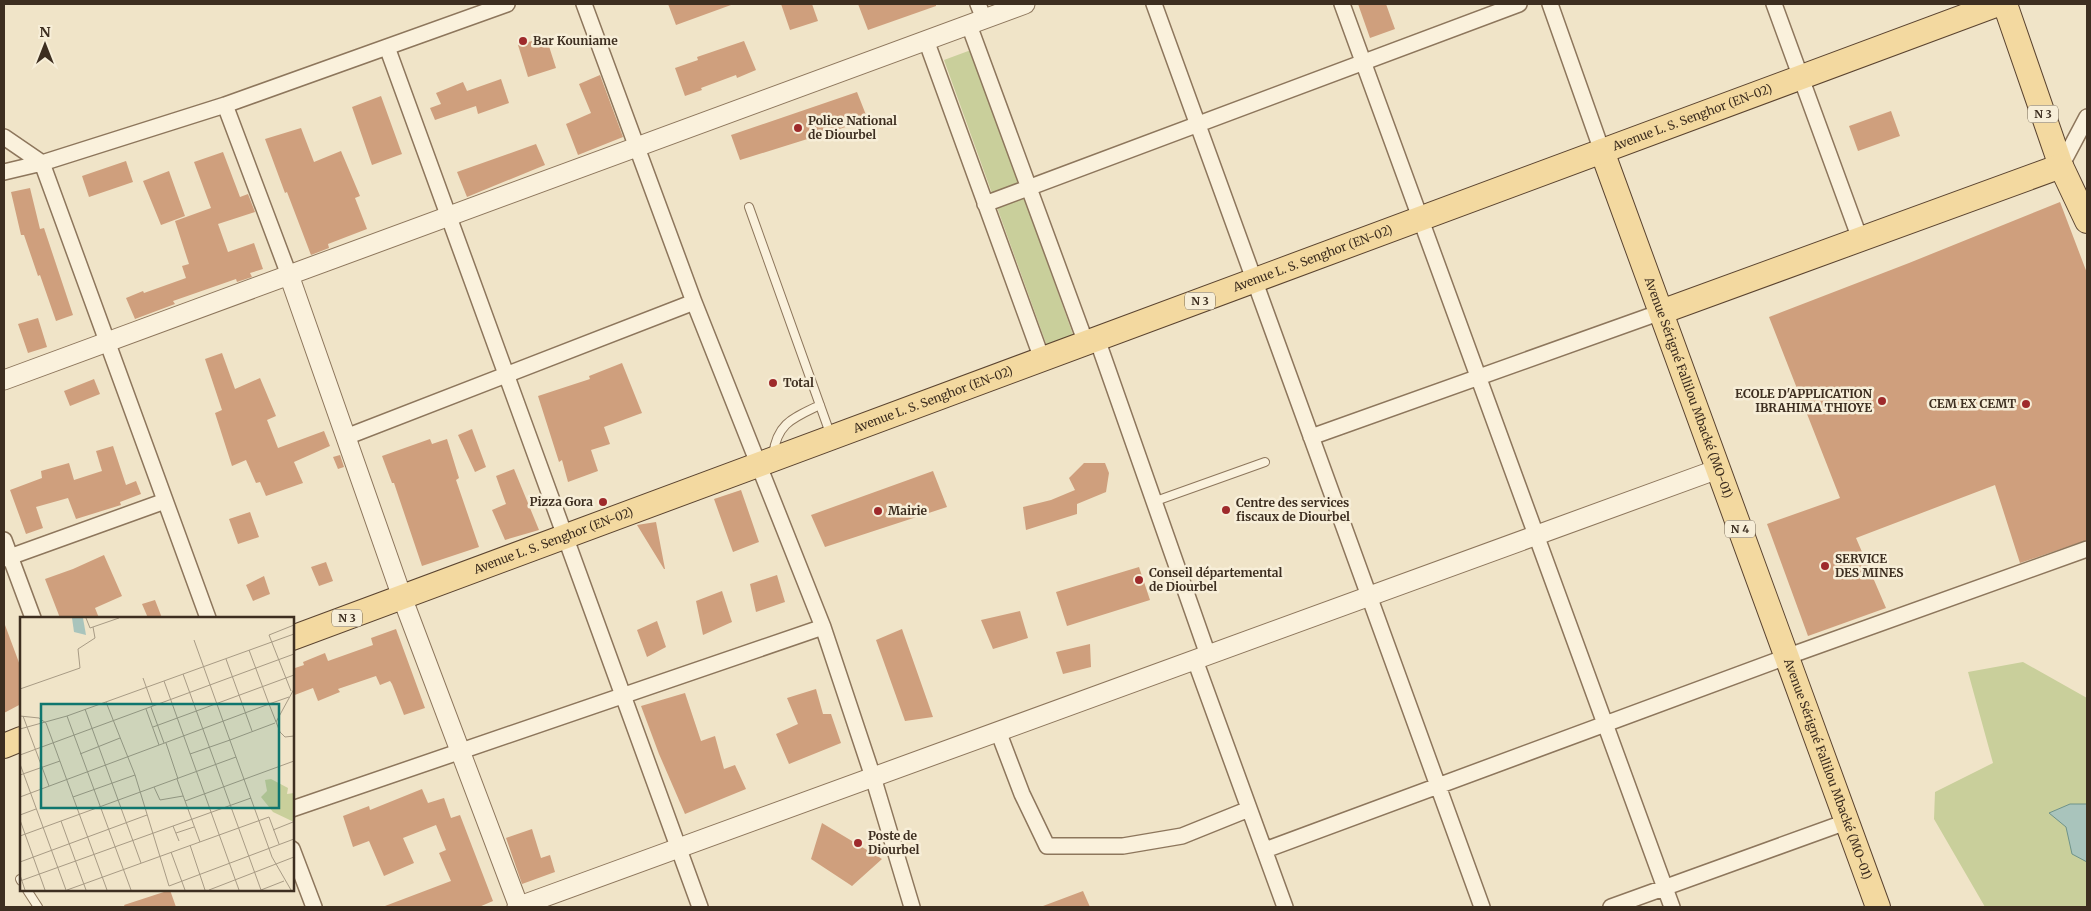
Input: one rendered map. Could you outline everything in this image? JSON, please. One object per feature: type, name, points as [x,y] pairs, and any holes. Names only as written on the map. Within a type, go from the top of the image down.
[{"type":"main road","name":"Avenue L. S. Senghor (EN-02)","points":[[402,598],[1998,4]]},
{"type":"main road","name":"N 3","points":[[2005,4],[2062,166],[2087,221]]},
{"type":"main road","name":"Avenue Sérigné Fallilou Mbacké (MO-01)","points":[[1602,151],[1878,907]]},
{"type":"main road","points":[[1661,312],[2062,166]]},
{"type":"main road","name":"N 3","points":[[294,637],[402,598]]},
{"type":"main road","points":[[4,746],[20,739]]},
{"type":"street","points":[[4,172],[42,163],[225,105],[506,4]]},
{"type":"street","points":[[584,4],[694,302],[766,462],[823,627],[912,907]]},
{"type":"street","points":[[4,380],[926,40],[977,16],[1025,4]]},
{"type":"street","points":[[1154,4],[1482,907]]},
{"type":"street","points":[[1342,4],[1672,907]]},
{"type":"street","points":[[985,204],[1519,4]]},
{"type":"street","points":[[1550,4],[1602,151]]},
{"type":"street","points":[[1774,4],[1860,239]]},
{"type":"street","points":[[977,16],[1030,187],[1153,502],[1249,808],[1285,907]]},
{"type":"street","points":[[926,40],[1042,360]]},
{"type":"street","points":[[387,47],[700,907]]},
{"type":"street","points":[[225,105],[288,275],[402,598],[518,907],[1718,469]]},
{"type":"street","points":[[2062,166],[2087,117]]},
{"type":"street","points":[[4,137],[42,163],[208,617]]},
{"type":"street","points":[[346,437],[694,302]]},
{"type":"street","points":[[1311,436],[1661,312]]},
{"type":"street","points":[[7,558],[165,501]]},
{"type":"street","points":[[4,540],[7,558],[33,617]]},
{"type":"street","points":[[1264,850],[2087,548]]},
{"type":"street","points":[[294,809],[823,627]]},
{"type":"street","points":[[998,732],[1022,794],[1047,846],[1123,846],[1182,836],[1249,808]]},
{"type":"street","points":[[1611,907],[1846,822]]},
{"type":"street","points":[[294,854],[314,907]]},
{"type":"lane","points":[[749,207],[832,438]]},
{"type":"lane","points":[[766,462],[780,430],[789,420],[820,405]]},
{"type":"lane","points":[[1153,502],[1264,462]]},
{"type":"lane","points":[[28,891],[38,907]]},
{"type":"green space","points":[[971,50],[1075,340],[1048,349],[944,60]]},
{"type":"green space","points":[[2023,662],[2087,698],[2087,907],[1985,907],[1934,819],[1935,792],[1993,763],[1968,672]]},
{"type":"water","points":[[2070,804],[2087,804],[2087,862],[2072,854],[2066,827],[2049,813]]},
{"type":"building","points":[[668,4],[731,4],[731,5],[676,25]]},
{"type":"building","points":[[781,4],[812,4],[818,21],[790,30]]},
{"type":"building","points":[[858,4],[936,4],[936,6],[868,30]]},
{"type":"building","points":[[1358,4],[1386,4],[1395,29],[1370,38]]},
{"type":"building","points":[[546,37],[556,68],[528,77],[518,45]]},
{"type":"building","points":[[744,41],[756,70],[737,78],[736,75],[685,96],[675,68],[698,60],[697,57]]},
{"type":"building","points":[[600,75],[623,137],[578,155],[566,124],[591,113],[579,84]]},
{"type":"building","points":[[501,79],[509,103],[478,114],[476,106],[435,120],[430,108],[441,104],[436,93],[463,82],[467,91]]},
{"type":"building","name":"Police National de Diourbel","points":[[857,92],[868,120],[740,160],[731,135]]},
{"type":"building","points":[[381,96],[402,154],[372,165],[352,107]]},
{"type":"building","points":[[1891,111],[1900,136],[1858,151],[1849,126]]},
{"type":"building","points":[[301,128],[314,162],[341,151],[360,196],[355,198],[367,229],[328,244],[329,248],[311,255],[265,139]]},
{"type":"building","points":[[536,144],[545,165],[467,197],[457,172]]},
{"type":"building","points":[[223,152],[240,197],[248,194],[255,212],[218,224],[228,252],[254,243],[263,269],[250,273],[252,277],[237,282],[236,279],[173,301],[175,304],[135,319],[126,298],[186,278],[182,266],[189,264],[175,221],[211,208],[194,162]]},
{"type":"building","points":[[126,161],[133,182],[89,197],[82,176]]},
{"type":"building","points":[[169,171],[185,216],[161,225],[143,181]]},
{"type":"building","points":[[30,188],[40,229],[44,228],[73,315],[56,321],[24,235],[21,235],[11,192]]},
{"type":"building","points":[[2060,202],[2087,273],[2087,540],[2020,563],[1995,485],[1856,538],[1886,608],[1808,636],[1767,524],[1840,498],[1769,317]]},
{"type":"building","points":[[38,318],[47,347],[28,353],[18,324]]},
{"type":"building","points":[[222,353],[235,389],[260,378],[276,416],[267,420],[278,448],[324,431],[330,446],[294,462],[303,483],[266,496],[260,482],[256,483],[246,460],[232,466],[215,413],[222,410],[205,359]]},
{"type":"building","points":[[622,363],[642,413],[604,427],[610,444],[591,450],[598,471],[568,482],[562,460],[559,462],[538,396],[590,379],[589,376]]},
{"type":"building","points":[[94,379],[100,394],[70,406],[64,391]]},
{"type":"building","points":[[472,429],[486,467],[475,472],[458,435]]},
{"type":"building","points":[[430,439],[432,444],[447,439],[459,478],[456,480],[479,547],[422,566],[394,483],[392,483],[382,456]]},
{"type":"building","points":[[113,446],[126,485],[136,481],[141,494],[120,502],[121,505],[76,519],[68,498],[36,507],[43,528],[26,534],[10,490],[42,478],[41,471],[69,463],[74,480],[102,471],[96,451]]},
{"type":"building","points":[[340,455],[344,467],[338,469],[333,457]]},
{"type":"building","points":[[1084,463],[1105,463],[1109,473],[1106,492],[1077,504],[1077,514],[1026,530],[1023,507],[1051,500],[1075,490],[1069,478]]},
{"type":"building","points":[[514,469],[539,530],[505,540],[492,510],[506,504],[496,476]]},
{"type":"building","name":"Mairie","points":[[933,471],[947,507],[825,547],[811,515]]},
{"type":"building","points":[[741,490],[759,542],[733,552],[714,499]]},
{"type":"building","points":[[250,512],[259,537],[238,544],[229,519]]},
{"type":"building","points":[[656,522],[665,569],[637,525]]},
{"type":"building","points":[[104,555],[122,596],[95,608],[99,617],[60,617],[45,579]]},
{"type":"building","points":[[326,562],[333,581],[319,586],[311,567]]},
{"type":"building","points":[[1139,567],[1150,600],[1067,626],[1056,592]]},
{"type":"building","points":[[777,575],[785,602],[756,612],[750,584]]},
{"type":"building","points":[[264,576],[270,594],[253,601],[246,585]]},
{"type":"building","points":[[722,591],[732,622],[703,635],[696,601]]},
{"type":"building","points":[[155,600],[162,617],[148,617],[142,604]]},
{"type":"building","points":[[1020,611],[1028,638],[993,649],[981,620]]},
{"type":"building","points":[[657,621],[666,647],[647,657],[637,630]]},
{"type":"building","points":[[5,625],[20,665],[20,705],[4,713]]},
{"type":"building","points":[[396,629],[425,708],[404,715],[390,681],[380,685],[376,676],[338,689],[340,692],[318,701],[313,688],[294,695],[294,668],[304,665],[303,662],[325,653],[328,661],[373,645],[371,638]]},
{"type":"building","points":[[902,629],[933,717],[905,721],[876,640]]},
{"type":"building","points":[[1090,644],[1091,667],[1063,674],[1056,652]]},
{"type":"building","points":[[816,689],[823,714],[831,714],[841,743],[789,764],[776,734],[798,724],[787,698]]},
{"type":"building","points":[[685,693],[701,741],[715,736],[724,769],[735,765],[746,789],[685,814],[641,706]]},
{"type":"building","points":[[422,789],[428,803],[444,798],[451,818],[460,815],[493,901],[479,907],[385,906],[451,881],[439,853],[446,850],[436,825],[403,838],[414,863],[384,876],[369,841],[353,847],[343,816],[369,806],[370,810]]},
{"type":"building","points":[[822,823],[882,859],[852,886],[811,859]]},
{"type":"building","points":[[532,829],[541,858],[550,855],[555,872],[522,884],[506,838]]},
{"type":"building","points":[[170,891],[176,907],[125,907],[124,905]]},
{"type":"building","points":[[1083,891],[1090,907],[1043,907],[1043,906]]},
{"type":"place","name":"Bar Kouniame","points":[[523,41]]},
{"type":"place","name":"Police National de Diourbel","points":[[798,128]]},
{"type":"place","name":"Total","points":[[773,383]]},
{"type":"place","name":"ECOLE D'APPLICATION IBRAHIMA THIOYE","points":[[1882,401]]},
{"type":"place","name":"CEM EX CEMT","points":[[2026,404]]},
{"type":"place","name":"Pizza Gora","points":[[603,502]]},
{"type":"place","name":"Centre des services fiscaux de Diourbel","points":[[1226,510]]},
{"type":"place","name":"Mairie","points":[[878,511]]},
{"type":"place","name":"SERVICE DES MINES","points":[[1825,566]]},
{"type":"place","name":"Conseil départemental de Diourbel","points":[[1139,580]]},
{"type":"place","name":"Poste de Diourbel","points":[[858,843]]}]
